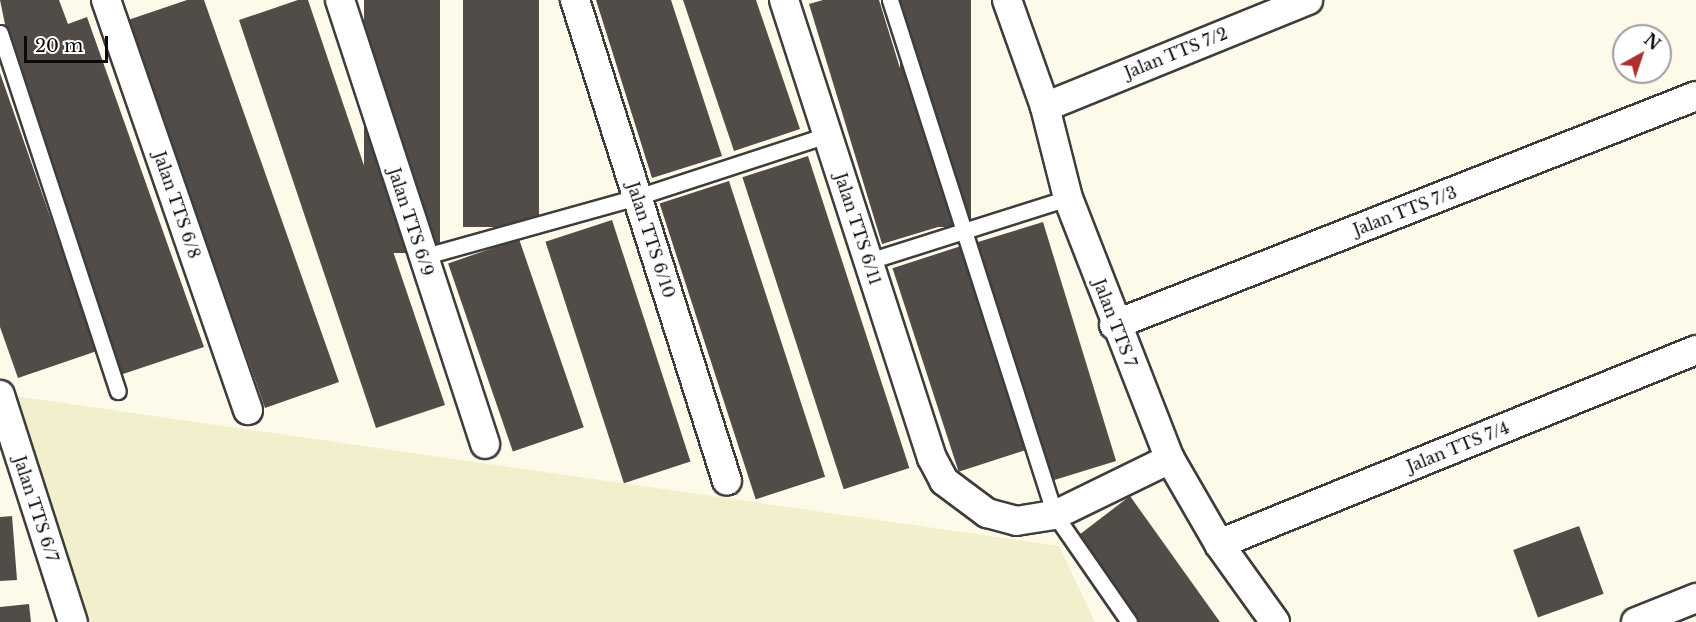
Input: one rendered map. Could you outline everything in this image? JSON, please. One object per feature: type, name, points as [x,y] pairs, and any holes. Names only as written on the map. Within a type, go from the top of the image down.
[{"type":"street","name":"Jalan TTS 6/8","points":[[106,0],[248,410]]},
{"type":"street","name":"Jalan TTS 6/9","points":[[340,0],[422,257],[485,444]]},
{"type":"street","name":"Jalan TTS 6/10","points":[[575,0],[727,481]]},
{"type":"street","name":"Jalan TTS 6/11","points":[[784,0],[932,458],[944,481],[987,513],[1016,521],[1055,515],[1170,459]]},
{"type":"street","name":"Jalan TTS 7","points":[[1007,0],[1045,107],[1068,198],[1114,325],[1170,459],[1220,544],[1275,622]]},
{"type":"street","name":"Jalan TTS 7/2","points":[[1045,107],[1308,0]]},
{"type":"street","name":"Jalan TTS 7/3","points":[[1114,325],[1696,96]]},
{"type":"street","name":"Jalan TTS 7/4","points":[[1220,544],[1696,350]]},
{"type":"street","name":"Jalan TTS 6/7","points":[[0,395],[11,469],[73,622]]},
{"type":"street","points":[[1636,622],[1696,598]]},
{"type":"lane","points":[[890,0],[1055,515],[1129,622]]},
{"type":"lane","points":[[0,33],[118,391]]},
{"type":"lane","points":[[422,257],[637,197],[827,135]]},
{"type":"lane","points":[[869,261],[1068,198]]},
{"type":"shaded area","points":[[15,396],[1059,546],[1095,622],[90,622]]},
{"type":"building","points":[[0,0],[59,0],[68,24],[87,17],[204,347],[120,375],[9,44]]},
{"type":"building","points":[[187,0],[204,0],[339,382],[265,408],[128,20]]},
{"type":"building","points":[[298,0],[308,0],[445,405],[376,428],[239,20]]},
{"type":"building","points":[[364,0],[440,0],[440,253],[364,253]]},
{"type":"building","points":[[463,0],[539,0],[539,227],[463,227]]},
{"type":"building","points":[[596,0],[671,0],[722,156],[652,178]]},
{"type":"building","points":[[683,0],[756,0],[800,129],[734,151]]},
{"type":"building","points":[[823,0],[879,0],[948,224],[882,244],[809,4]]},
{"type":"building","points":[[900,0],[971,0],[971,227],[900,227]]},
{"type":"building","points":[[0,73],[97,351],[18,378],[0,327]]},
{"type":"building","points":[[808,156],[909,468],[844,489],[742,177]]},
{"type":"building","points":[[729,181],[825,477],[756,499],[660,204]]},
{"type":"building","points":[[612,220],[690,462],[624,483],[545,242]]},
{"type":"building","points":[[1043,222],[1116,461],[1051,481],[978,242]]},
{"type":"building","points":[[519,239],[584,427],[513,452],[448,263]]},
{"type":"building","points":[[961,246],[1027,450],[959,472],[893,268]]},
{"type":"building","points":[[1130,496],[1220,622],[1133,622],[1075,538]]},
{"type":"building","points":[[12,516],[17,580],[0,581],[0,517]]},
{"type":"building","points":[[1579,526],[1604,594],[1538,618],[1513,550]]},
{"type":"building","points":[[29,604],[31,622],[0,622],[0,607]]}]
